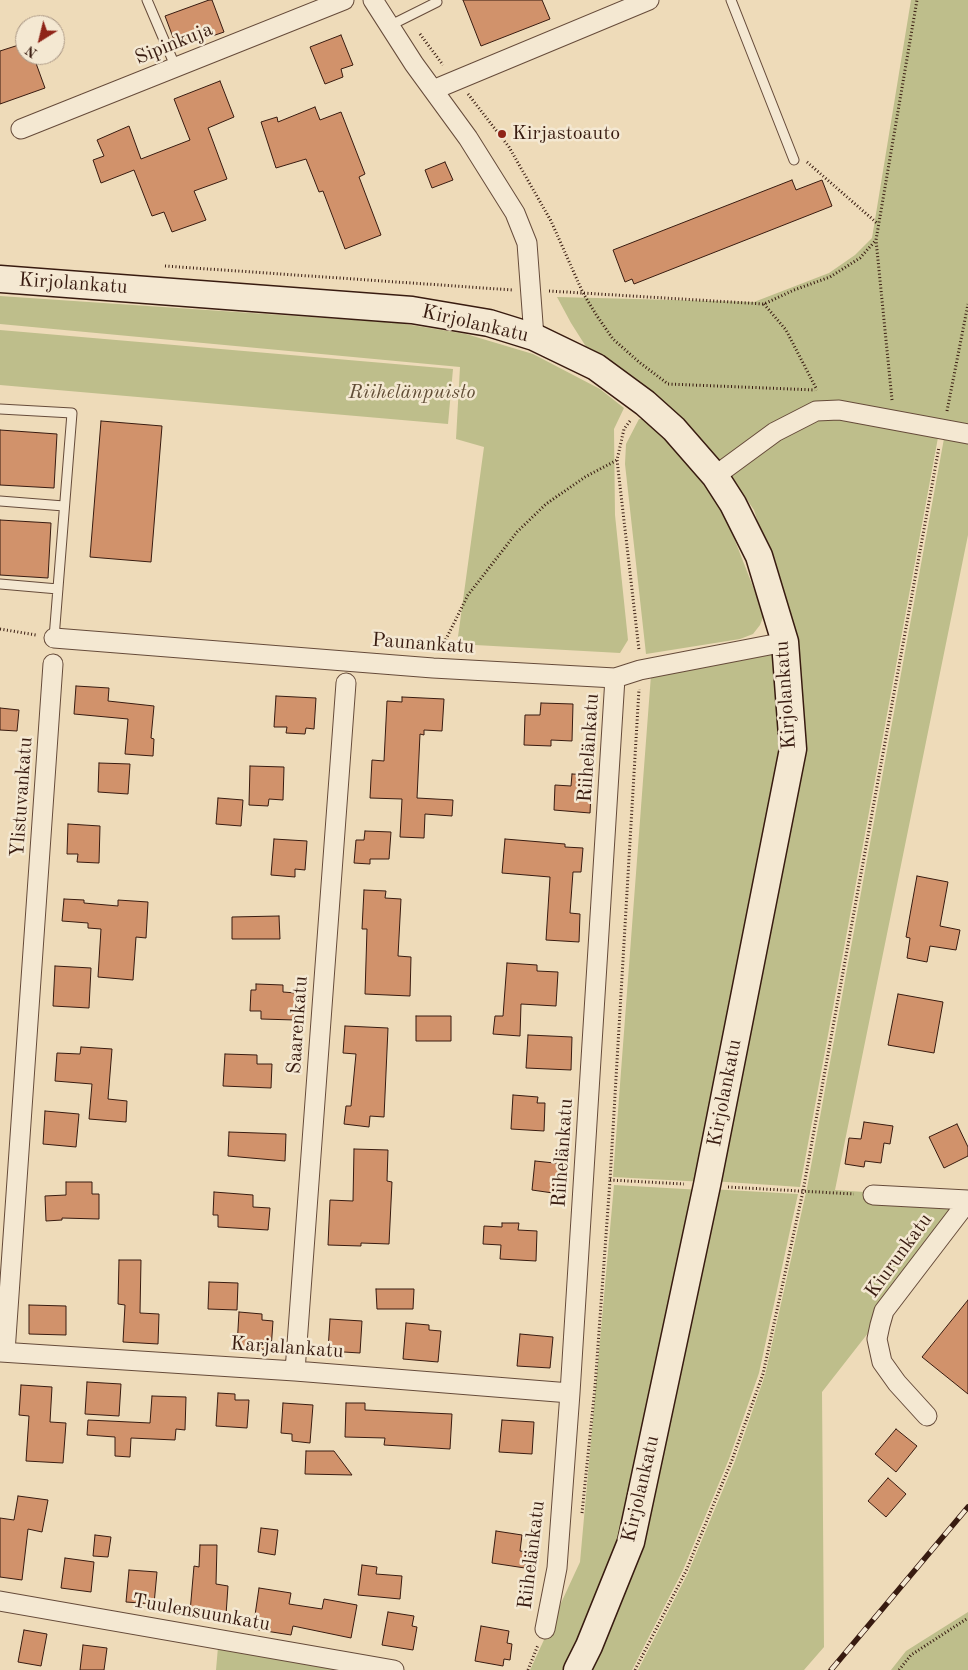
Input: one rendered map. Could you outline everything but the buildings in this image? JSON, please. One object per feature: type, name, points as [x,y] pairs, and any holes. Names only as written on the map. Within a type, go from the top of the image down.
[{"type":"main road","name":"Kirjolankatu","points":[[0,279],[412,310],[489,323],[534,337],[572,354],[621,385],[674,430],[714,476],[733,504],[759,556],[785,642],[793,749],[707,1185],[631,1542],[589,1646],[577,1670]]},
{"type":"street","name":"Sipinkuja","points":[[22,129],[344,0]]},
{"type":"street","points":[[373,0],[388,26],[468,138],[515,213],[527,243],[534,337]]},
{"type":"street","points":[[433,90],[649,0]]},
{"type":"street","points":[[714,476],[775,432],[816,411],[838,410],[947,420],[968,434]]},
{"type":"street","name":"Paunankatu","points":[[54,638],[433,668],[616,678],[640,670],[785,642]]},
{"type":"street","name":"Ylistuvankatu","points":[[3,1352],[54,664]]},
{"type":"street","name":"Riihelänkatu","points":[[545,1629],[557,1568],[616,678]]},
{"type":"street","name":"Saarenkatu","points":[[295,1371],[346,683]]},
{"type":"street","points":[[873,1195],[968,1200]]},
{"type":"street","name":"Kiurunkatu","points":[[927,1416],[897,1383],[882,1362],[877,1339],[884,1312],[968,1200]]},
{"type":"street","name":"Karjalankatu","points":[[3,1352],[295,1371],[570,1393]]},
{"type":"street","name":"Tuulensuunkatu","points":[[0,1601],[394,1670]]},
{"type":"lane","points":[[147,0],[176,68]]},
{"type":"lane","points":[[388,26],[437,2],[436,0]]},
{"type":"lane","points":[[731,0],[794,160]]},
{"type":"lane","points":[[0,408],[72,412],[54,638]]},
{"type":"lane","points":[[0,502],[64,506]]},
{"type":"lane","points":[[0,584],[58,589]]},
{"type":"path","points":[[882,401],[892,403],[876,240],[917,0]]},
{"type":"path","points":[[408,16],[509,147],[551,221],[583,293],[613,338],[668,384],[817,390],[826,392]]},
{"type":"path","points":[[806,162],[878,224]]},
{"type":"path","points":[[160,266],[764,304],[794,290],[830,277],[860,258],[876,240]]},
{"type":"path","points":[[764,304],[786,330],[817,390]]},
{"type":"path","points":[[635,1670],[686,1571],[732,1460],[760,1383],[803,1191],[968,304]]},
{"type":"path","points":[[433,668],[449,630],[468,595],[516,532],[546,504],[585,477],[617,460]]},
{"type":"path","points":[[0,630],[54,638]]},
{"type":"path","points":[[610,1180],[873,1195]]},
{"type":"path","points":[[899,1670],[911,1655],[968,1618]]},
{"type":"green space","points":[[911,0],[968,0],[968,430],[816,402],[762,430],[717,472],[597,364],[557,297],[754,302],[829,273],[855,255],[872,238]]},
{"type":"green space","points":[[0,296],[399,323],[466,334],[533,354],[600,389],[624,408],[614,429],[615,515],[628,640],[620,653],[457,644],[484,447],[456,439],[460,367],[0,324]]},
{"type":"green space","name":"Riihelänpuisto","points":[[0,330],[453,369],[448,424],[0,385]]},
{"type":"green space","points":[[821,413],[939,432],[800,1187],[712,1181],[797,750],[790,628],[754,510],[727,470]]},
{"type":"green space","points":[[639,419],[645,419],[674,447],[709,489],[727,520],[764,615],[760,625],[753,634],[740,639],[646,654],[625,464],[626,444]]},
{"type":"green space","points":[[945,433],[968,437],[968,535],[835,1190],[968,1199],[968,1205],[822,1392],[824,1647],[804,1670],[638,1670],[688,1573],[735,1461],[765,1375],[807,1188]]},
{"type":"green space","points":[[778,649],[789,749],[705,1182],[613,1177],[651,675]]},
{"type":"green space","points":[[614,1185],[702,1190],[627,1541],[571,1670],[530,1670],[580,1562]]},
{"type":"green space","points":[[710,1189],[798,1194],[759,1373],[729,1459],[683,1570],[632,1670],[581,1670],[595,1643]]},
{"type":"green space","points":[[968,1612],[968,1670],[891,1670],[906,1651]]},
{"type":"green space","points":[[218,1647],[355,1670],[216,1670]]},
{"type":"railway","points":[[831,1670],[968,1507]]},
{"type":"place","name":"Kirjastoauto","points":[[502,134]]}]
